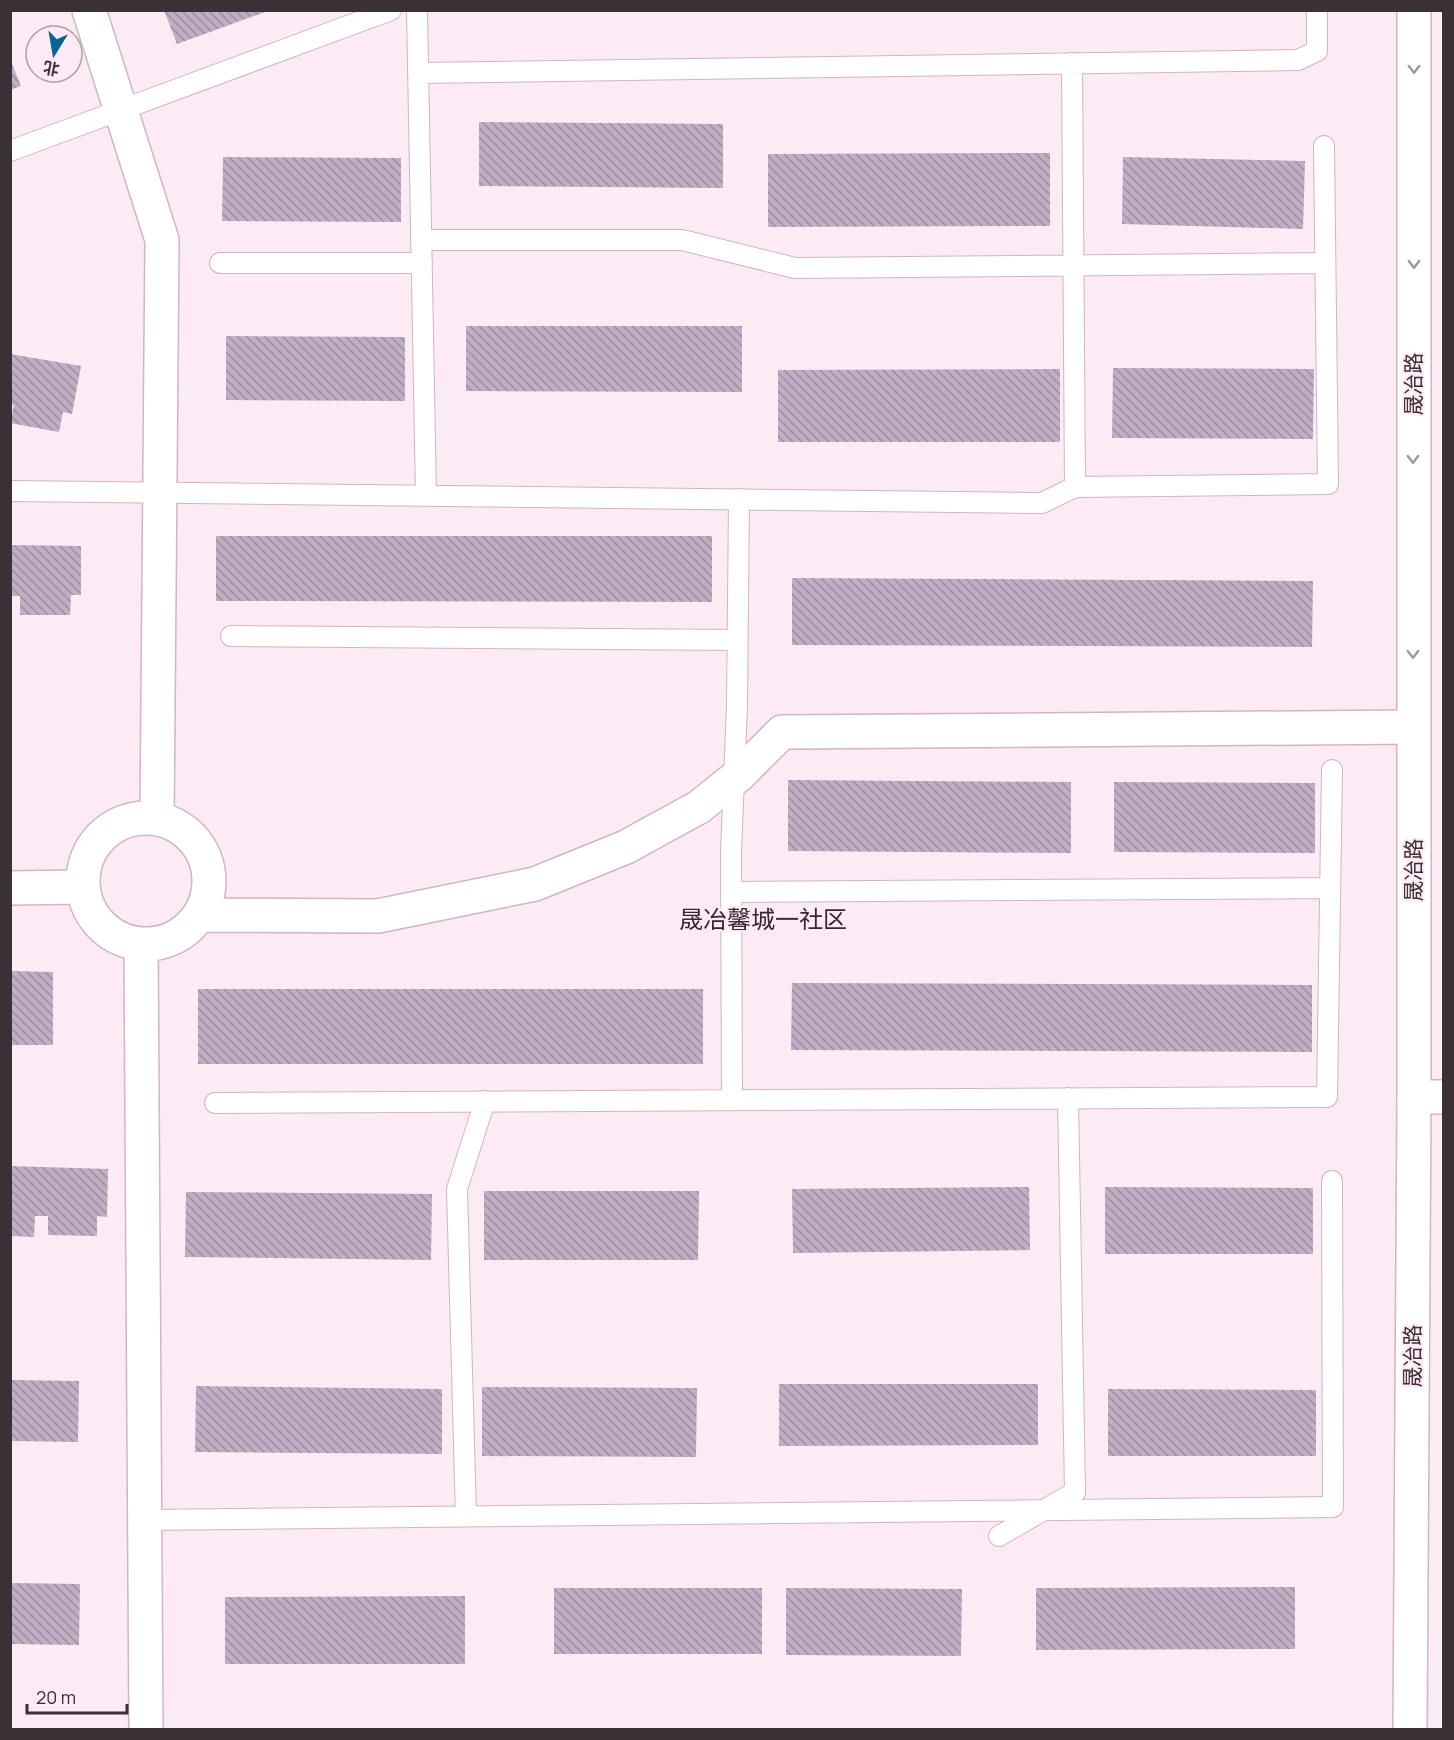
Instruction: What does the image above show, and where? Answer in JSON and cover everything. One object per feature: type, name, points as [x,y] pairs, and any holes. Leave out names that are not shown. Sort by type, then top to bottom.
[{"type":"street","points":[[89,10],[162,240],[157,819]]},
{"type":"street","name":"晟冶路","points":[[1410,1730],[1429,1097],[1413,727],[1414,10]]},
{"type":"street","points":[[200,915],[378,916],[535,884],[626,847],[699,807],[739,776],[782,732],[1413,727]]},
{"type":"street","points":[[138,819],[157,819],[176,826],[193,839],[204,856],[209,876],[208,896],[200,915],[189,928],[174,938],[141,945],[124,941],[108,932],[95,920],[86,904],[82,887],[84,868],[90,850],[103,835],[119,824],[138,819]]},
{"type":"street","points":[[10,888],[82,887]]},
{"type":"street","points":[[141,945],[146,1730]]},
{"type":"lane","points":[[10,151],[391,10]]},
{"type":"lane","points":[[417,10],[426,496]]},
{"type":"lane","points":[[418,73],[1298,60],[1317,51],[1317,10]]},
{"type":"lane","points":[[1072,63],[1075,487]]},
{"type":"lane","points":[[10,491],[1042,503],[1075,487],[1328,484],[1324,146]]},
{"type":"lane","points":[[421,240],[682,240],[795,268],[1325,263]]},
{"type":"lane","points":[[220,264],[422,263]]},
{"type":"lane","points":[[732,1100],[732,892],[739,499]]},
{"type":"lane","points":[[231,636],[737,640]]},
{"type":"lane","points":[[215,1102],[1327,1097],[1332,770]]},
{"type":"lane","points":[[732,892],[1330,888]]},
{"type":"lane","points":[[999,1536],[1075,1492],[1068,1098]]},
{"type":"lane","points":[[465,1516],[457,1189],[485,1101]]},
{"type":"lane","points":[[144,1520],[1333,1507],[1332,1181]]},
{"type":"building","points":[[164,10],[268,10],[268,11],[177,44]]},
{"type":"building","points":[[10,59],[21,86],[10,90]]},
{"type":"building","points":[[479,122],[723,124],[723,188],[479,186]]},
{"type":"building","points":[[1050,153],[1050,226],[768,227],[768,154]]},
{"type":"building","points":[[223,157],[401,158],[401,222],[222,221]]},
{"type":"building","points":[[1123,157],[1305,161],[1303,229],[1122,224]]},
{"type":"building","points":[[466,326],[742,326],[742,392],[466,391]]},
{"type":"building","points":[[226,336],[405,337],[405,401],[226,400]]},
{"type":"building","points":[[10,354],[81,366],[72,414],[63,412],[59,432],[10,423],[14,405],[10,404]]},
{"type":"building","points":[[1113,368],[1314,369],[1313,439],[1112,438]]},
{"type":"building","points":[[1060,369],[1060,442],[778,442],[778,370]]},
{"type":"building","points":[[216,536],[712,536],[712,602],[216,601]]},
{"type":"building","points":[[10,545],[81,546],[81,595],[71,595],[70,615],[20,615],[20,596],[10,596]]},
{"type":"building","points":[[792,578],[1313,581],[1312,647],[792,645]]},
{"type":"building","points":[[788,780],[1071,782],[1071,853],[788,851]]},
{"type":"building","points":[[1114,782],[1315,783],[1315,853],[1114,852]]},
{"type":"building","points":[[10,971],[53,972],[53,1045],[10,1045]]},
{"type":"building","points":[[792,983],[1312,985],[1312,1052],[791,1050]]},
{"type":"building","points":[[198,989],[703,989],[703,1064],[198,1064]]},
{"type":"building","points":[[10,1166],[108,1169],[107,1217],[97,1216],[97,1236],[48,1235],[48,1216],[35,1216],[34,1237],[10,1236]]},
{"type":"building","points":[[1029,1187],[1030,1250],[793,1253],[792,1189]]},
{"type":"building","points":[[1105,1187],[1313,1188],[1313,1254],[1105,1254]]},
{"type":"building","points":[[484,1191],[699,1191],[698,1260],[484,1260]]},
{"type":"building","points":[[186,1192],[432,1194],[431,1260],[185,1257]]},
{"type":"building","points":[[10,1380],[79,1381],[78,1442],[10,1441]]},
{"type":"building","points":[[779,1384],[1038,1384],[1038,1445],[779,1446]]},
{"type":"building","points":[[196,1386],[442,1389],[442,1454],[195,1452]]},
{"type":"building","points":[[482,1387],[697,1388],[696,1457],[482,1456]]},
{"type":"building","points":[[1108,1389],[1316,1390],[1316,1456],[1108,1456]]},
{"type":"building","points":[[10,1583],[80,1584],[79,1645],[10,1644]]},
{"type":"building","points":[[1295,1587],[1295,1649],[1036,1650],[1036,1588]]},
{"type":"building","points":[[554,1588],[762,1588],[762,1654],[554,1654]]},
{"type":"building","points":[[786,1588],[962,1589],[961,1656],[786,1655]]},
{"type":"building","points":[[465,1596],[465,1664],[225,1664],[225,1597]]},
{"type":"district","name":"晟冶馨城一社区","points":[[763,918]]}]
